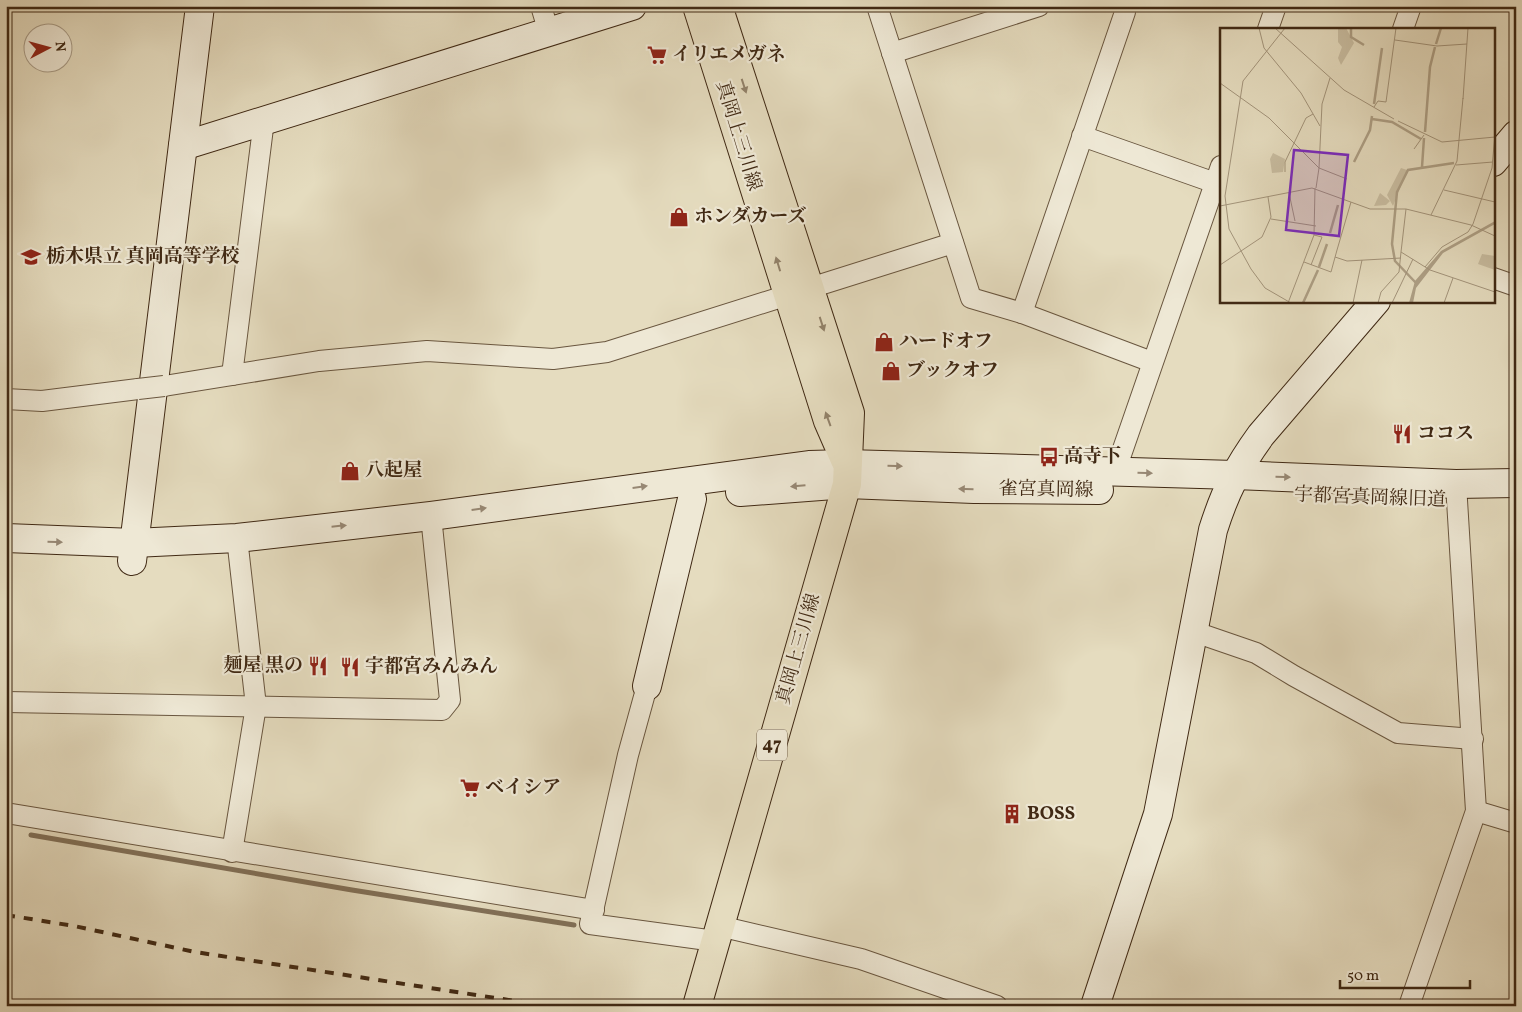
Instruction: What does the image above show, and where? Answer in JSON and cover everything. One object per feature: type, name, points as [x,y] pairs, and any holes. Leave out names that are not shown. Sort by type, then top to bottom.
[{"type":"main road","name":"真岡上三川線","points":[[697,6],[799,292]]},
{"type":"main road","name":"真岡上三川線","points":[[698,1006],[846,474],[828,421],[799,292],[718,6]]},
{"type":"street","points":[[133,552],[200,6]]},
{"type":"street","points":[[541,6],[549,32]]},
{"type":"street","points":[[183,146],[632,6]]},
{"type":"street","points":[[877,6],[972,298],[1022,313],[1152,362]]},
{"type":"street","points":[[892,53],[1039,6]]},
{"type":"street","points":[[1022,313],[1126,12],[1124,6]]},
{"type":"street","points":[[1268,28],[1276,6]]},
{"type":"street","points":[[1403,28],[1411,6]]},
{"type":"street","points":[[232,375],[264,120]]},
{"type":"street","points":[[1494,161],[1516,135]]},
{"type":"street","points":[[1082,136],[1219,178],[1152,362],[1115,472]]},
{"type":"street","points":[[6,399],[42,401],[164,386],[319,362],[427,351],[553,360],[607,352],[953,243]]},
{"type":"street","points":[[1494,278],[1516,286]]},
{"type":"street","points":[[1096,1006],[1158,814],[1213,530],[1230,484],[1261,435],[1375,302]]},
{"type":"street","points":[[432,525],[760,471],[846,474]]},
{"type":"street","name":"雀宮真岡線","points":[[846,474],[1115,472],[1230,484]]},
{"type":"street","points":[[6,557],[62,561],[133,552],[238,546],[692,498],[758,490],[846,474]]},
{"type":"street","name":"雀宮真岡線","points":[[846,474],[974,489],[1230,484]]},
{"type":"street","name":"宇都宮真岡線旧道","points":[[1457,492],[1516,483]]},
{"type":"street","name":"宇都宮真岡線旧道","points":[[1230,484],[1457,492],[1516,499]]},
{"type":"street","points":[[1410,1006],[1476,811],[1457,492]]},
{"type":"street","points":[[692,498],[647,686],[628,755],[590,924],[717,934],[861,959],[997,1006]]},
{"type":"street","points":[[6,702],[442,710],[450,700],[432,525]]},
{"type":"street","points":[[6,538],[133,552]]},
{"type":"street","points":[[232,852],[256,706],[238,546]]},
{"type":"street","points":[[1192,631],[1256,653],[1398,734],[1473,739]]},
{"type":"street","points":[[1476,811],[1516,823]]},
{"type":"street","points":[[6,813],[232,852],[594,910]]},
{"type":"waterway","points":[[31,835],[352,890],[574,925]]},
{"type":"railway","points":[[6,915],[74,926],[195,952],[548,1006]]},
{"type":"place","name":"イリエメガネ","points":[[657,55]]},
{"type":"place","name":"ホンダカーズ","points":[[679,217]]},
{"type":"place","name":"栃木県立 真岡高等学校","points":[[31,257]]},
{"type":"place","name":"ハードオフ","points":[[884,342]]},
{"type":"place","name":"ブックオフ","points":[[891,371]]},
{"type":"place","name":"ココス","points":[[1402,434]]},
{"type":"place","name":"高寺下","points":[[1049,457]]},
{"type":"place","name":"八起屋","points":[[350,471]]},
{"type":"place","name":"麺屋 黒の","points":[[318,666]]},
{"type":"place","name":"宇都宮みんみん","points":[[350,667]]},
{"type":"place","name":"ベイシア","points":[[470,788]]},
{"type":"place","name":"BOSS","points":[[1012,814]]}]
